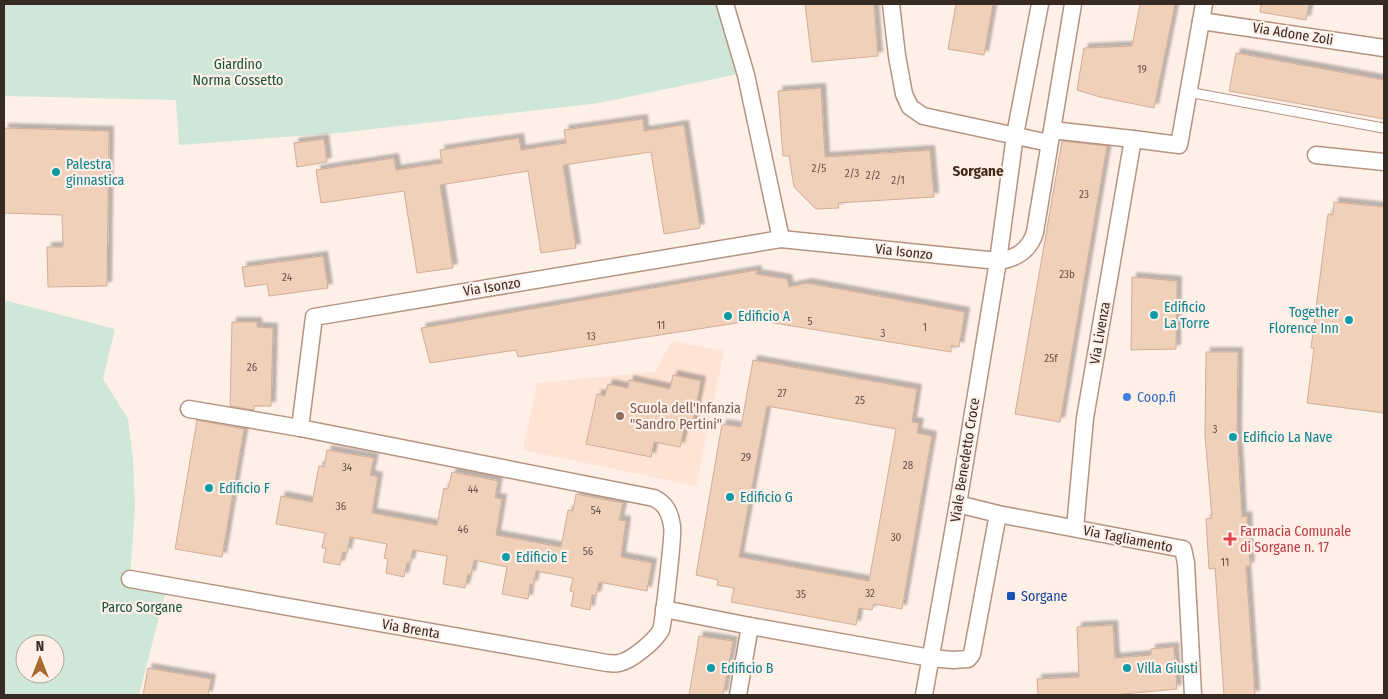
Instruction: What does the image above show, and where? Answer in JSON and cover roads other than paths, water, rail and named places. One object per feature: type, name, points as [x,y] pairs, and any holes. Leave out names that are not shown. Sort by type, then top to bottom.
[{"type":"street","points":[[725,4],[746,75],[781,239]]},
{"type":"street","points":[[892,4],[904,94],[910,107],[923,116],[1015,135],[1133,140],[1179,145],[1204,4]]},
{"type":"street","name":"Viale Benedetto Croce","points":[[924,695],[998,261],[1015,135],[1040,4]]},
{"type":"street","points":[[998,261],[1016,257],[1032,243],[1074,4]]},
{"type":"street","name":"Via Adone Zoli","points":[[1201,21],[1384,48]]},
{"type":"street","name":"Via Livenza","points":[[1075,528],[1085,418],[1133,140]]},
{"type":"street","points":[[1316,155],[1384,162]]},
{"type":"street","name":"Via Isonzo","points":[[300,428],[314,317],[781,239],[998,261]]},
{"type":"street","points":[[189,409],[300,428],[642,495],[662,502],[667,508],[673,529],[664,609],[931,658],[961,660],[968,659],[972,654],[998,514]]},
{"type":"street","name":"Via Tagliamento","points":[[958,504],[998,514],[1183,549],[1186,562],[1193,695]]},
{"type":"street","name":"Via Brenta","points":[[130,579],[607,663],[620,663],[650,644],[661,629],[664,609]]},
{"type":"street","points":[[738,695],[750,626]]},
{"type":"lane","points":[[1188,92],[1383,128]]},
{"type":"place","name":"Palestra ginnastica","points":[[56,172]]},
{"type":"place","name":"Edificio La Torre","points":[[1154,315]]},
{"type":"place","name":"Edificio A","points":[[728,316]]},
{"type":"place","name":"Together Florence Inn","points":[[1349,320]]},
{"type":"place","name":"Coop.fi","points":[[1127,397]]},
{"type":"place","name":"Scuola dell'Infanzia \"Sandro Pertini\"","points":[[620,416]]},
{"type":"place","name":"Edificio La Nave","points":[[1233,437]]},
{"type":"place","name":"Edificio F","points":[[209,488]]},
{"type":"place","name":"Edificio G","points":[[730,497]]},
{"type":"place","name":"Farmacia Comunale di Sorgane n. 17","points":[[1230,539]]},
{"type":"place","name":"Edificio E","points":[[506,557]]},
{"type":"place","name":"Sorgane","points":[[1011,596]]},
{"type":"place","name":"Edificio B","points":[[711,668]]},
{"type":"place","name":"Villa Giusti","points":[[1127,668]]},
{"type":"district","name":"Sorgane","points":[[978,171]]},
{"type":"park label","name":"Giardino Norma Cossetto","points":[[238,72]]},
{"type":"park label","name":"Parco Sorgane","points":[[142,607]]}]
